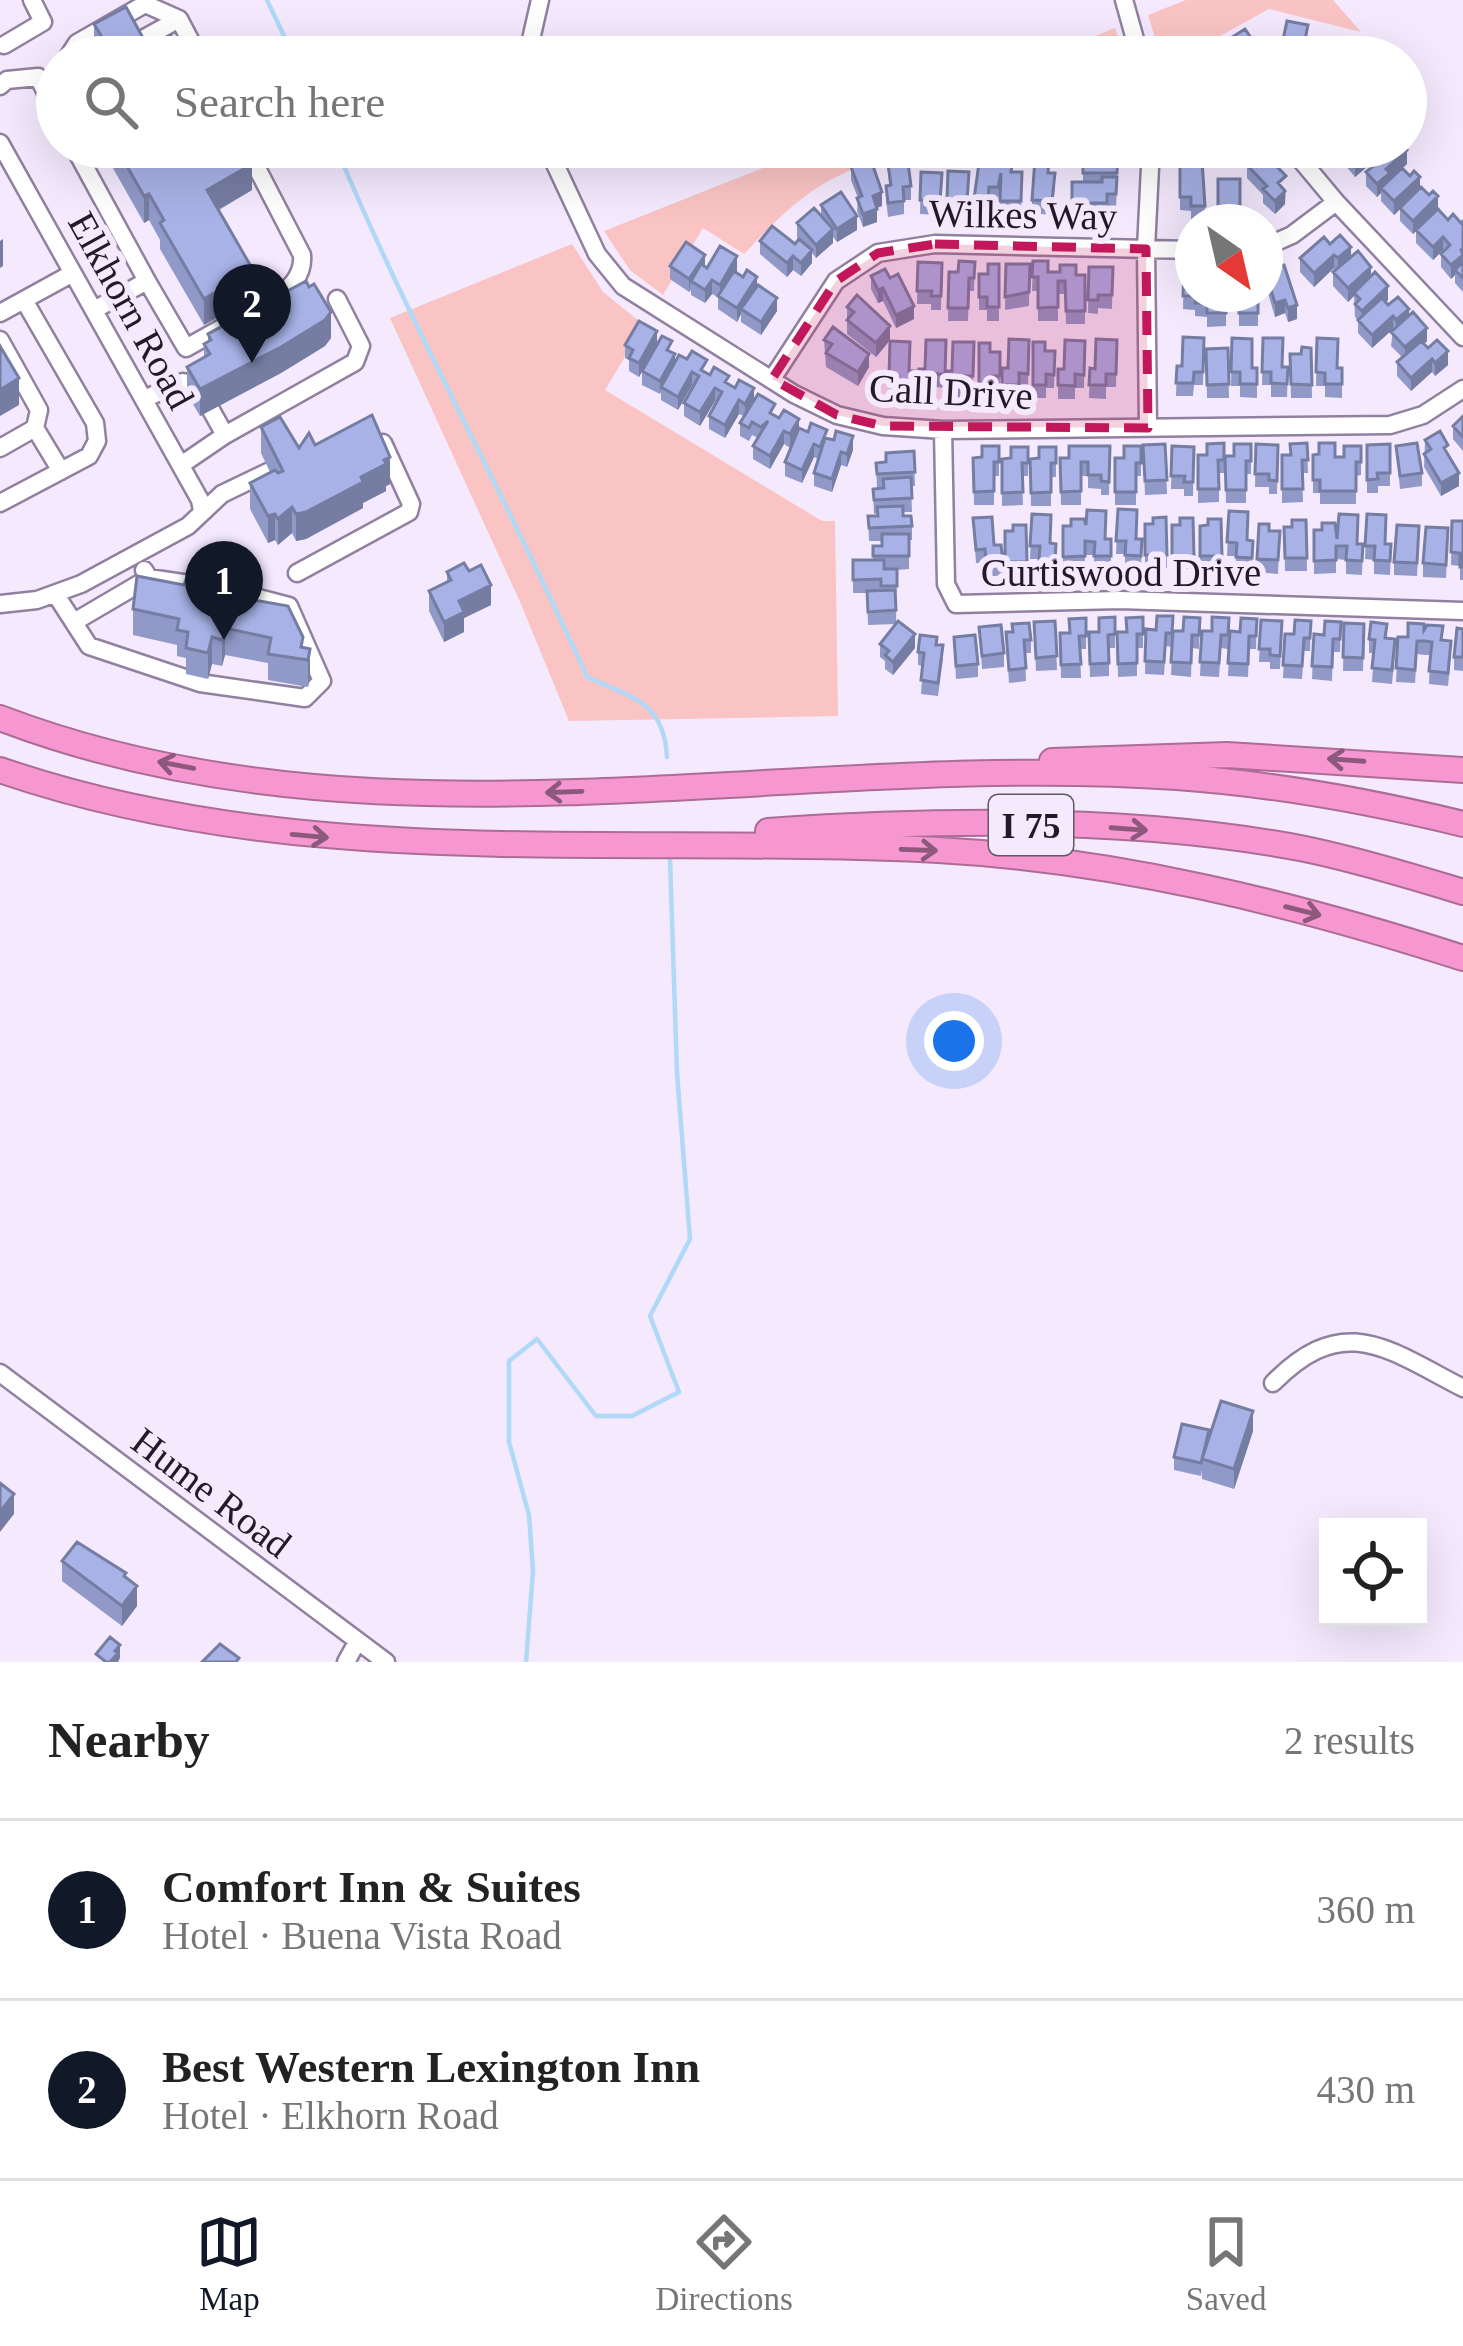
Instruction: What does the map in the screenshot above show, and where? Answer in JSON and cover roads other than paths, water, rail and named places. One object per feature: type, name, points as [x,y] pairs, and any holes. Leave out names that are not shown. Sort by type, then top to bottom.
[{"type":"highway","name":"I 75","points":[[0,718],[166,763],[392,793],[488,794],[941,777],[1175,777],[1329,795],[1463,824]]},
{"type":"highway","points":[[681,788],[1123,755],[1327,758],[1463,770]]},
{"type":"highway","name":"I 75","points":[[0,770],[133,810],[366,841],[592,842],[802,829],[1072,825],[1303,849],[1463,892]]},
{"type":"highway","points":[[592,842],[944,850],[1093,867],[1193,883],[1368,927],[1463,958]]},
{"type":"street","points":[[1,43],[44,22],[32,0]]},
{"type":"street","points":[[532,36],[541,0]]},
{"type":"street","points":[[1124,0],[1135,36]]},
{"type":"street","points":[[89,36],[145,4],[178,19],[187,36]]},
{"type":"street","points":[[148,36],[178,19]]},
{"type":"street","points":[[0,86],[8,80],[36,77]]},
{"type":"street","name":"Elkhorn Road","points":[[0,143],[8,175],[73,273],[200,500],[202,512]]},
{"type":"street","points":[[85,168],[185,348],[286,292],[304,267],[257,168]]},
{"type":"street","name":"Call Drive","points":[[557,168],[597,254],[623,286],[814,405],[860,422],[944,430],[1390,425],[1424,415],[1463,389]]},
{"type":"street","points":[[1148,428],[1150,168]]},
{"type":"street","points":[[1308,168],[1463,337]]},
{"type":"street","points":[[1283,240],[1336,202]]},
{"type":"street","name":"Wilkes Way","points":[[772,379],[836,281],[878,253],[935,244],[1175,250]]},
{"type":"street","points":[[0,314],[73,273]]},
{"type":"street","points":[[94,310],[147,281]]},
{"type":"street","points":[[181,465],[355,362],[361,346],[337,298]]},
{"type":"street","points":[[0,503],[89,456],[97,441],[95,423],[23,300]]},
{"type":"street","points":[[0,340],[39,410],[35,428],[61,471]]},
{"type":"street","points":[[144,399],[183,382],[197,388]]},
{"type":"street","points":[[211,410],[225,435]]},
{"type":"street","points":[[0,448],[35,428]]},
{"type":"street","points":[[297,573],[409,512],[411,504],[376,429]]},
{"type":"street","name":"Curtiswood Drive","points":[[944,430],[946,584],[956,604],[1144,600],[1463,611]]},
{"type":"street","points":[[0,604],[56,595],[188,526],[222,494],[270,471]]},
{"type":"street","points":[[134,555],[149,578]]},
{"type":"street","points":[[74,622],[149,578],[204,586]]},
{"type":"street","points":[[56,595],[88,646],[200,683],[305,698],[322,682],[289,606],[232,591]]},
{"type":"street","points":[[1273,1383],[1309,1352],[1350,1341],[1370,1343],[1463,1388]]},
{"type":"street","name":"Hume Road","points":[[0,1373],[386,1662]]},
{"type":"street","points":[[346,1662],[357,1642]]},
{"type":"waterway","points":[[267,0],[284,36]]},
{"type":"waterway","points":[[345,168],[587,677],[643,704],[660,724],[667,757]]},
{"type":"waterway","points":[[526,1662],[533,1571],[529,1515],[509,1442],[509,1361],[537,1339],[596,1416],[632,1416],[679,1392],[650,1316],[690,1239],[677,1073],[670,859]]},
{"type":"place","name":"Best Western Lexington Inn","points":[[252,363]]},
{"type":"place","name":"Comfort Inn & Suites","points":[[224,640]]}]
